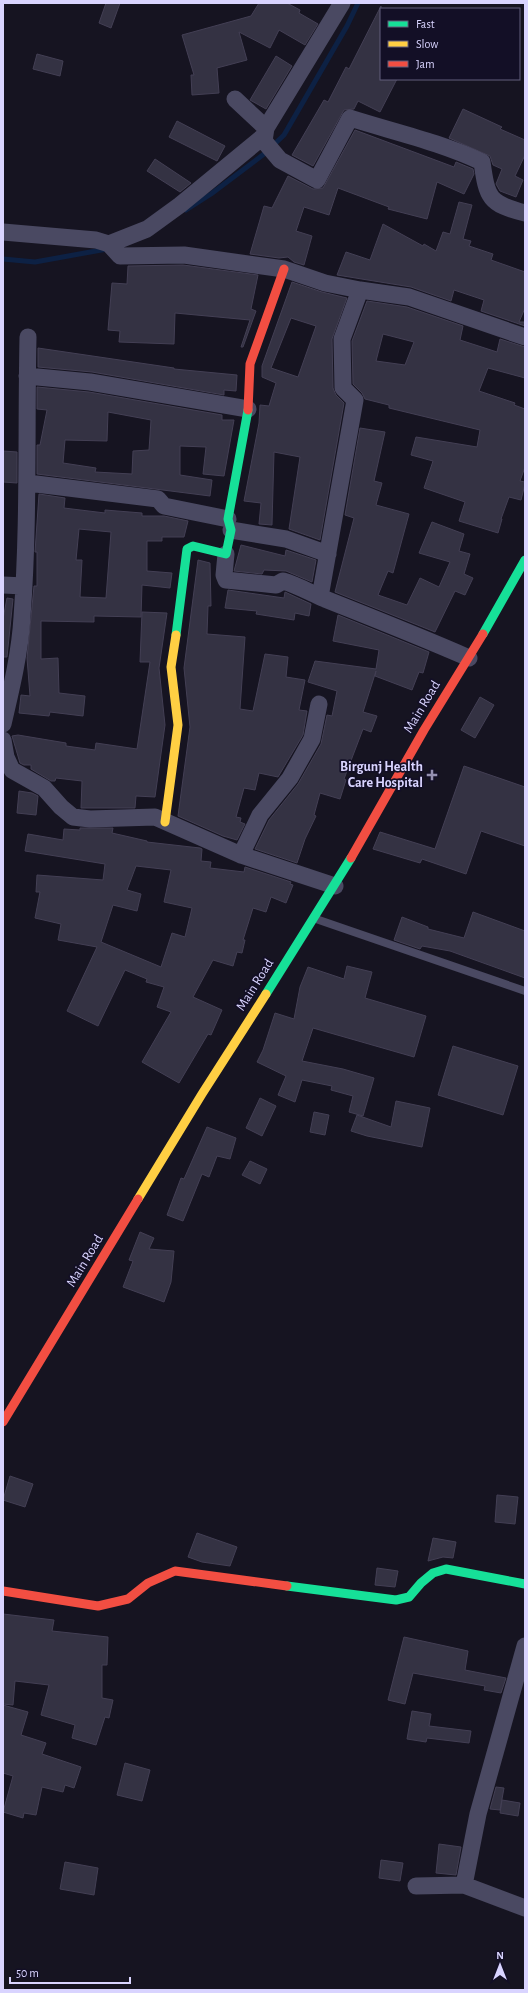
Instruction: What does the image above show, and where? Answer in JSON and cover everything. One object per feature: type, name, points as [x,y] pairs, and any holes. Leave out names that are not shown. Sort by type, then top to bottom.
[{"type":"street","points":[[114,250],[147,229],[180,205],[265,134],[342,3]]},
{"type":"street","points":[[235,99],[265,134],[280,160],[317,180],[350,118],[401,132],[467,154],[482,162],[485,186],[496,203],[525,213]]},
{"type":"street","points":[[3,232],[96,240],[114,250],[184,255],[284,269],[325,282],[360,290],[409,297],[525,337]]},
{"type":"street","points":[[284,269],[250,364],[247,421],[229,524],[224,575],[226,580],[276,585],[283,581],[410,632],[469,658]]},
{"type":"street","points":[[320,597],[355,400],[343,388],[342,339],[360,290]]},
{"type":"street","points":[[3,724],[7,690],[22,618],[28,483],[28,338]]},
{"type":"street","points":[[27,376],[90,382],[248,409]]},
{"type":"street","points":[[28,483],[158,499],[164,506],[286,539],[328,554]]},
{"type":"street","points":[[165,822],[178,725],[171,667],[179,617],[187,549],[193,546],[226,554]]},
{"type":"street","name":"Main Road","points":[[3,1422],[202,1094],[313,918],[335,886],[424,730],[469,658],[525,560]]},
{"type":"street","points":[[3,585],[24,586]]},
{"type":"street","points":[[241,855],[260,815],[290,778],[312,739],[320,704]]},
{"type":"street","points":[[3,740],[6,757],[12,770],[29,778],[44,788],[61,807],[73,817],[90,819],[155,817],[241,855],[335,886]]},
{"type":"street","points":[[3,1591],[98,1606],[128,1599],[148,1583],[175,1571],[396,1600],[409,1597],[421,1583],[433,1573],[446,1569],[525,1584]]},
{"type":"street","points":[[464,1884],[478,1814],[525,1646]]},
{"type":"street","points":[[416,1886],[464,1884],[525,1908]]},
{"type":"lane","points":[[313,918],[525,991]]},
{"type":"building","points":[[106,3],[120,3],[111,28],[99,23]]},
{"type":"building","points":[[259,3],[287,3],[300,10],[299,13],[318,24],[305,45],[279,30],[270,48],[239,32],[247,60],[217,68],[219,93],[192,95],[191,75],[194,75],[182,35],[251,16]]},
{"type":"building","points":[[381,6],[380,80],[396,80],[380,112],[358,101],[354,109],[344,110],[313,166],[292,155],[324,100],[328,102],[346,67],[349,69]]},
{"type":"building","points":[[37,54],[63,61],[60,76],[33,69]]},
{"type":"building","points":[[276,56],[292,66],[266,109],[250,100]]},
{"type":"building","points":[[463,109],[502,127],[500,129],[525,140],[525,155],[515,176],[523,180],[516,197],[500,191],[496,184],[502,169],[493,165],[490,156],[449,138]]},
{"type":"building","points":[[177,121],[225,146],[217,161],[169,137]]},
{"type":"building","points":[[355,130],[454,167],[456,162],[473,169],[474,174],[464,194],[437,182],[427,219],[388,209],[389,207],[338,188],[329,215],[304,207],[296,231],[312,236],[304,265],[294,262],[288,257],[279,258],[250,254],[264,206],[272,208],[288,176],[313,189],[323,188]]},
{"type":"building","points":[[155,159],[191,183],[180,192],[147,171]]},
{"type":"building","points":[[459,202],[472,205],[463,239],[471,241],[469,246],[493,254],[491,260],[525,272],[525,308],[519,322],[525,322],[525,326],[481,311],[484,300],[454,290],[451,301],[411,287],[337,275],[346,252],[370,260],[383,224],[423,246],[424,244],[436,251],[443,232],[450,234]]},
{"type":"building","points":[[183,265],[258,275],[251,309],[256,311],[243,347],[241,347],[250,320],[175,313],[174,344],[119,342],[120,331],[108,330],[112,283],[127,284],[128,266]]},
{"type":"building","points":[[292,282],[322,292],[347,298],[332,339],[333,388],[336,395],[344,403],[320,540],[289,529],[300,457],[274,452],[272,525],[259,524],[261,503],[244,501],[259,423],[260,405],[269,406],[276,383],[262,377],[262,366]],"holes":[[[291,318],[316,326],[298,377],[271,368]]]},
{"type":"building","points":[[367,301],[407,307],[463,326],[460,340],[497,352],[500,339],[525,347],[525,378],[488,368],[479,391],[515,403],[514,405],[525,409],[525,467],[520,481],[525,482],[525,484],[521,500],[509,497],[501,519],[498,533],[459,521],[465,502],[424,488],[433,461],[411,455],[416,437],[477,447],[480,430],[389,408],[389,405],[365,399],[362,393],[353,384],[352,341]],"holes":[[[383,334],[414,342],[405,365],[376,361]]]},
{"type":"building","points":[[38,348],[174,369],[237,375],[236,391],[224,390],[224,395],[92,372],[38,367]]},
{"type":"building","points":[[37,387],[89,392],[222,415],[222,420],[234,420],[224,476],[203,474],[206,447],[180,446],[180,475],[212,480],[210,496],[37,474],[37,445],[40,445],[47,410],[37,409]],"holes":[[[108,412],[151,420],[149,450],[133,451],[132,474],[95,472],[96,468],[63,463],[65,440],[107,441]]]},
{"type":"building","points":[[360,428],[385,432],[374,481],[382,483],[376,505],[409,514],[393,573],[388,571],[378,595],[407,605],[420,578],[439,587],[450,562],[419,553],[432,522],[464,534],[459,551],[470,554],[464,574],[473,578],[465,595],[455,591],[435,632],[335,592],[354,518],[345,515]]},
{"type":"building","points":[[3,451],[17,452],[17,483],[3,482]]},
{"type":"building","points":[[39,494],[65,498],[64,508],[105,513],[105,510],[142,513],[142,516],[164,516],[188,521],[184,537],[162,537],[162,541],[147,541],[147,571],[172,573],[170,588],[142,585],[141,617],[94,616],[94,622],[41,621],[41,659],[58,658],[59,693],[85,696],[83,716],[50,712],[49,716],[19,713],[21,695],[30,696],[27,658],[34,586],[37,586],[37,552],[35,552]],"holes":[[[79,529],[111,532],[106,598],[80,597],[82,560],[76,560]]]},
{"type":"building","points":[[241,545],[285,556],[286,550],[316,560],[312,582],[286,571],[264,570],[262,574],[234,571]]},
{"type":"building","points":[[198,560],[210,563],[211,606],[208,606],[207,634],[245,637],[240,709],[253,711],[265,654],[288,657],[286,677],[305,680],[299,710],[307,711],[303,735],[278,777],[259,773],[255,790],[244,788],[236,817],[241,818],[240,822],[245,824],[237,840],[223,836],[178,816],[190,727],[184,668]]},
{"type":"building","points":[[228,590],[284,598],[285,592],[311,604],[309,616],[295,613],[294,620],[256,614],[257,611],[225,608]]},
{"type":"building","points":[[7,598],[13,599],[7,657],[3,657],[3,619]]},
{"type":"building","points":[[142,612],[167,613],[159,668],[165,725],[155,797],[136,796],[135,808],[81,808],[82,781],[56,778],[55,781],[51,781],[31,769],[31,765],[24,765],[20,763],[12,736],[18,735],[66,743],[66,746],[95,750],[96,743],[137,749],[150,662],[140,662]]},
{"type":"building","points":[[338,615],[429,652],[423,673],[419,672],[412,690],[375,676],[376,671],[363,712],[377,716],[371,732],[363,729],[344,779],[346,780],[340,799],[320,793],[314,815],[316,816],[305,839],[297,863],[255,849],[269,820],[298,784],[321,744],[327,715],[332,716],[337,691],[308,682],[315,661],[376,669],[379,650],[333,641]]},
{"type":"building","points":[[480,697],[494,705],[475,738],[461,730]]},
{"type":"building","points":[[464,766],[525,787],[525,846],[481,831],[466,874],[422,859],[420,863],[373,849],[380,832],[435,849]]},
{"type":"building","points":[[19,791],[32,793],[38,796],[36,815],[17,813]]},
{"type":"building","points":[[80,828],[113,828],[112,833],[147,842],[200,848],[202,849],[201,861],[211,862],[210,868],[244,872],[245,867],[291,882],[290,884],[293,885],[286,903],[271,897],[266,912],[253,908],[243,940],[245,940],[242,953],[237,952],[233,966],[213,960],[193,997],[222,1010],[211,1035],[208,1034],[179,1083],[142,1062],[171,1012],[157,1007],[164,987],[146,982],[147,979],[125,970],[98,1026],[67,1011],[97,947],[58,940],[61,924],[35,918],[40,892],[36,892],[37,875],[103,880],[105,864],[25,851],[28,834],[63,840],[64,829],[80,830]],"holes":[[[136,866],[171,870],[164,902],[192,908],[185,937],[172,933],[161,967],[101,942],[113,905],[137,911],[141,894],[127,890]]]},
{"type":"building","points":[[473,912],[525,931],[525,978],[450,951],[422,946],[420,949],[394,940],[402,917],[428,927],[428,929],[464,938]]},
{"type":"building","points":[[347,966],[372,972],[365,998],[426,1016],[414,1057],[313,1028],[302,1061],[343,1069],[374,1078],[363,1116],[349,1112],[353,1096],[331,1090],[332,1086],[302,1080],[295,1102],[278,1095],[286,1076],[257,1062],[263,1050],[275,1013],[294,1019],[300,987],[308,967],[344,979]]},
{"type":"building","points":[[453,1046],[518,1066],[503,1115],[438,1095]]},
{"type":"building","points":[[260,1098],[276,1106],[262,1136],[246,1128]]},
{"type":"building","points":[[396,1101],[430,1108],[422,1147],[367,1136],[351,1131],[357,1115],[391,1127]]},
{"type":"building","points":[[314,1112],[329,1115],[325,1135],[310,1132]]},
{"type":"building","points":[[207,1127],[236,1138],[230,1159],[217,1156],[209,1177],[202,1174],[183,1221],[167,1215],[181,1178],[184,1179]]},
{"type":"building","points":[[250,1161],[267,1169],[260,1184],[242,1175]]},
{"type":"building","points":[[140,1232],[154,1238],[149,1249],[174,1251],[171,1282],[164,1302],[123,1287],[133,1261],[129,1260]]},
{"type":"building","points":[[10,1476],[33,1484],[25,1507],[3,1500]]},
{"type":"building","points":[[497,1495],[518,1497],[515,1524],[495,1522]]},
{"type":"building","points":[[197,1533],[237,1547],[230,1566],[202,1562],[188,1557]]},
{"type":"building","points":[[433,1538],[456,1542],[453,1558],[443,1557],[428,1561]]},
{"type":"building","points":[[377,1568],[398,1571],[395,1587],[375,1585]]},
{"type":"building","points":[[3,1614],[54,1620],[52,1631],[108,1637],[107,1665],[102,1665],[102,1698],[113,1700],[109,1718],[105,1717],[96,1745],[72,1738],[75,1725],[41,1715],[49,1685],[15,1681],[13,1705],[3,1704]]},
{"type":"building","points":[[404,1637],[468,1651],[465,1670],[506,1678],[501,1693],[484,1690],[485,1686],[413,1673],[405,1704],[388,1700]]},
{"type":"building","points":[[3,1705],[28,1712],[21,1735],[46,1743],[42,1754],[81,1767],[74,1788],[65,1785],[63,1792],[42,1787],[36,1815],[24,1813],[23,1818],[3,1812],[13,1776],[3,1773]]},
{"type":"building","points":[[412,1711],[431,1714],[429,1726],[471,1731],[469,1743],[427,1738],[426,1742],[407,1739]]},
{"type":"building","points":[[125,1763],[150,1770],[142,1801],[117,1795]]},
{"type":"building","points":[[496,1787],[504,1788],[500,1810],[490,1809]]},
{"type":"building","points":[[502,1800],[520,1803],[518,1816],[500,1813]]},
{"type":"building","points":[[439,1844],[461,1847],[456,1875],[436,1873]]},
{"type":"building","points":[[381,1860],[403,1863],[400,1881],[379,1878]]},
{"type":"building","points":[[65,1862],[98,1868],[94,1895],[60,1889]]},
{"type":"waterway","points":[[186,210],[211,194],[264,154],[284,135],[347,26],[358,3]]},
{"type":"waterway","points":[[3,259],[35,262],[107,249]]},
{"type":"traffic: fast","points":[[176,635],[187,549],[193,546],[226,554],[231,530],[228,519],[248,410]]},
{"type":"traffic: fast","points":[[483,634],[525,560]]},
{"type":"traffic: fast","points":[[266,994],[351,858]]},
{"type":"traffic: fast","points":[[287,1586],[396,1600],[409,1597],[421,1583],[433,1573],[446,1569],[525,1584]]},
{"type":"traffic: slow","points":[[165,822],[178,725],[171,667],[176,635]]},
{"type":"traffic: slow","points":[[138,1199],[202,1094],[266,994]]},
{"type":"traffic: jam","points":[[248,410],[250,364],[284,269]]},
{"type":"traffic: jam","points":[[351,858],[424,730],[483,634]]},
{"type":"traffic: jam","points":[[3,1422],[138,1199]]},
{"type":"traffic: jam","points":[[3,1591],[98,1606],[128,1599],[148,1583],[175,1571],[287,1586]]},
{"type":"place","name":"Birgunj Health Care Hospital","points":[[432,775]]}]
